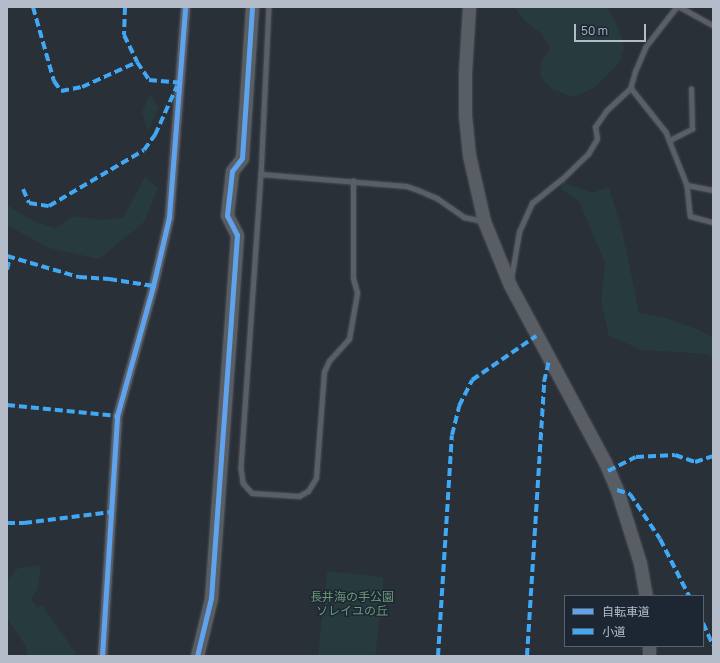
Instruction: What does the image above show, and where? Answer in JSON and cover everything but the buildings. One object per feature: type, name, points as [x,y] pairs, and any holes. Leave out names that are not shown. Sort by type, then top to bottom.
[{"type":"street","points":[[102,656],[117,416],[153,286],[170,217],[181,83],[185,7]]},
{"type":"street","points":[[197,656],[211,598],[237,235],[227,215],[232,171],[242,158],[252,7]]},
{"type":"street","points":[[469,7],[465,73],[465,115],[469,155],[484,221],[510,285],[605,462],[617,490],[640,562],[646,595]]},
{"type":"lane","points":[[269,7],[241,468],[243,483],[252,493],[299,496],[308,491],[316,478],[324,372],[329,361],[349,339],[352,329],[357,293],[353,278],[353,181]]},
{"type":"lane","points":[[510,285],[519,232],[532,203],[562,179],[588,154],[597,139],[595,127],[606,111],[631,88],[636,70],[646,47],[676,7]]},
{"type":"lane","points":[[680,7],[713,25]]},
{"type":"lane","points":[[631,88],[666,132],[670,140],[687,185],[690,216],[713,222]]},
{"type":"lane","points":[[670,140],[692,130],[690,89]]},
{"type":"lane","points":[[260,174],[392,184],[418,190],[437,198],[464,217],[484,221]]},
{"type":"lane","points":[[687,185],[713,190]]},
{"type":"green space","points":[[514,7],[608,8],[619,30],[624,48],[619,63],[594,88],[574,97],[551,89],[541,77],[541,62],[550,48],[542,34],[527,23]]},
{"type":"green space","points":[[150,94],[159,108],[148,131],[142,112]]},
{"type":"green space","points":[[145,177],[158,188],[144,222],[99,259],[49,248],[7,225],[7,205],[31,220],[55,228],[74,216],[100,220],[123,218]]},
{"type":"green space","points":[[563,182],[592,193],[609,187],[623,235],[639,313],[662,317],[697,329],[713,338],[713,359],[708,354],[642,350],[609,336],[601,301],[605,263],[579,201],[561,189]]},
{"type":"green space","points":[[41,565],[38,588],[31,599],[37,608],[43,605],[78,656],[25,656],[27,655],[26,646],[7,619],[7,582],[18,568]]},
{"type":"green space","name":"長井海の手公園 ソレイユの丘","points":[[327,571],[384,577],[375,656],[318,656]]},
{"type":"marked path","points":[[33,7],[54,81],[61,91],[82,87],[137,62]]},
{"type":"marked path","points":[[125,7],[124,35],[137,62],[149,80],[181,83]]},
{"type":"marked path","points":[[23,189],[29,203],[49,206],[144,150],[155,135],[177,86]]},
{"type":"marked path","points":[[7,256],[79,277],[109,279],[153,286]]},
{"type":"marked path","points":[[7,270],[10,257]]},
{"type":"marked path","points":[[438,656],[452,435],[459,406],[472,380],[536,336]]},
{"type":"marked path","points":[[527,656],[544,382],[549,360]]},
{"type":"marked path","points":[[7,405],[117,416]]},
{"type":"marked path","points":[[608,471],[636,457],[675,455],[695,462],[713,456]]},
{"type":"marked path","points":[[617,490],[630,494],[660,539],[688,595]]},
{"type":"marked path","points":[[7,523],[24,523],[111,512]]},
{"type":"marked path","points":[[704,625],[713,645]]},
{"type":"cycle path","points":[[102,656],[117,416],[153,286],[169,217],[185,7]]},
{"type":"cycle path","points":[[197,656],[211,598],[237,235],[227,215],[232,171],[242,158],[252,7]]}]
